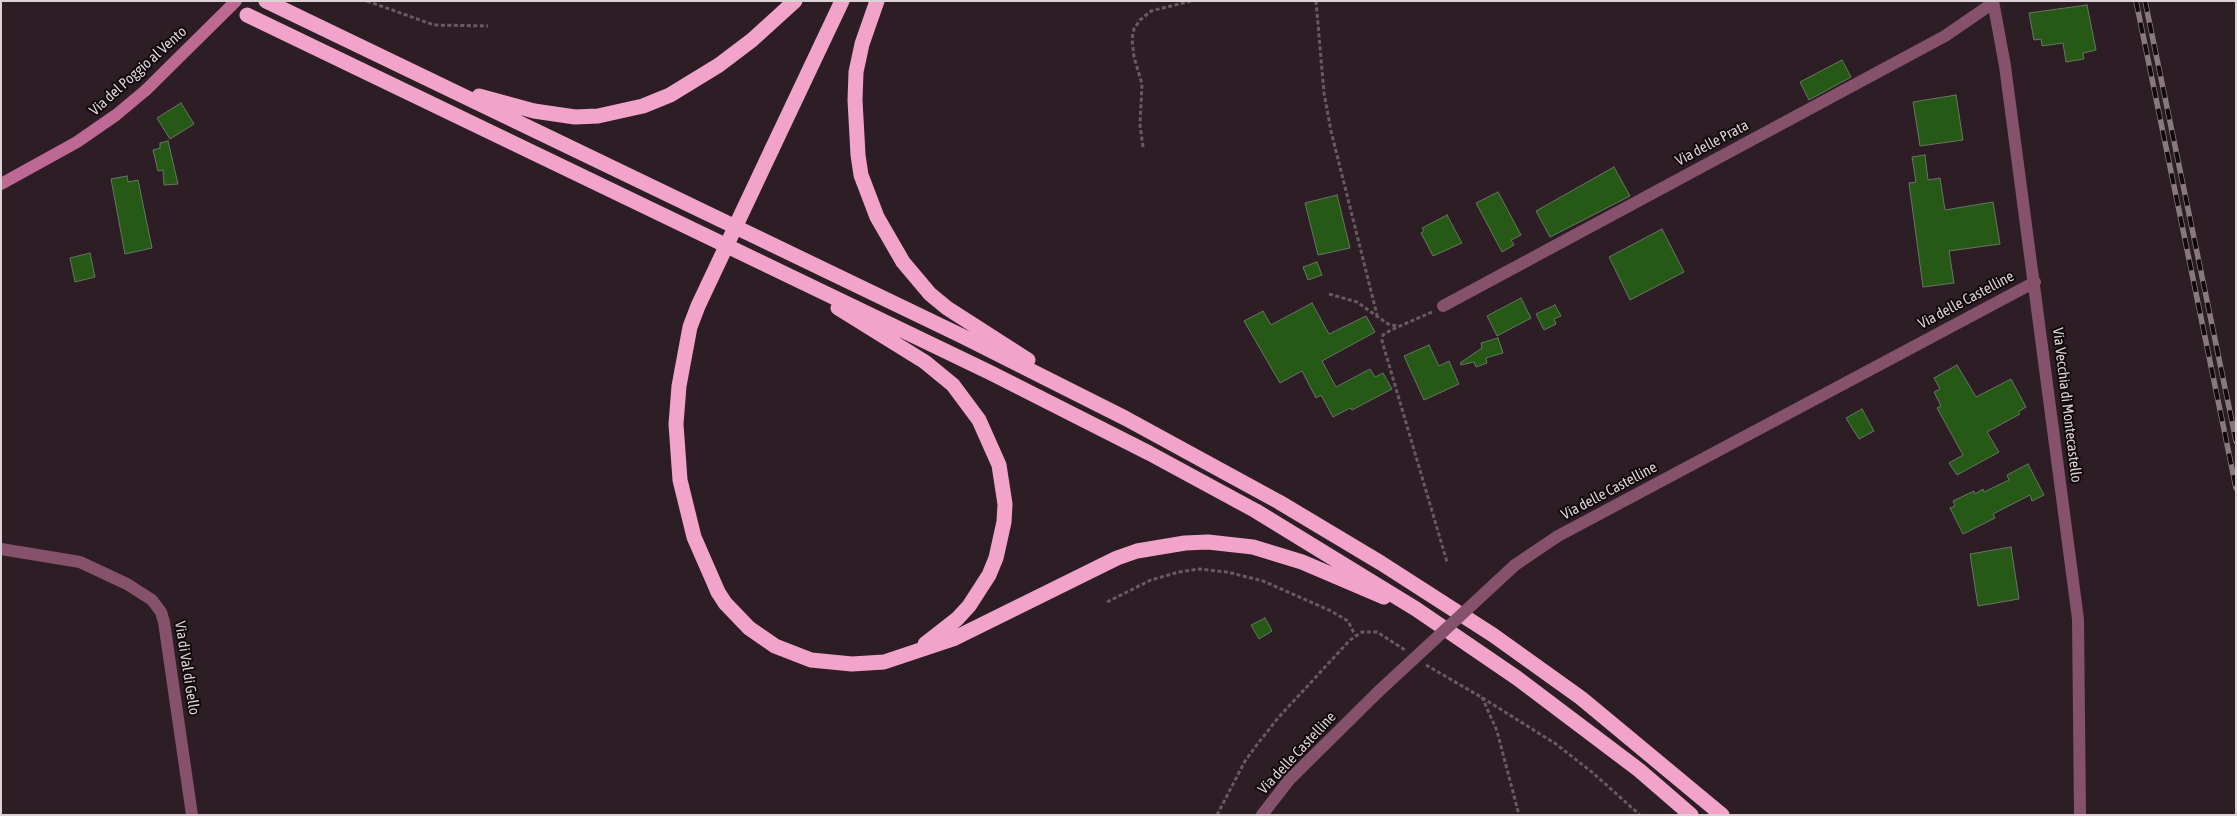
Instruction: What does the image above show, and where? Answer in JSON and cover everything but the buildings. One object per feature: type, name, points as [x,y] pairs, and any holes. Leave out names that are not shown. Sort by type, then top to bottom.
[{"type":"highway","points":[[266,1],[851,282],[1101,406],[1279,502],[1435,597],[1581,698],[1722,815]]},
{"type":"highway","points":[[422,76],[488,99],[534,111],[575,117],[598,116],[628,110],[670,95],[696,81],[752,40],[795,1]]},
{"type":"highway","points":[[843,1],[698,306],[690,327],[679,386],[676,443],[684,499],[694,537],[718,592],[735,615],[761,638],[792,654],[811,660],[845,664],[873,663],[953,639],[1117,558],[1137,551],[1185,543],[1231,544],[1276,553],[1416,609]]},
{"type":"highway","points":[[877,1],[856,72],[856,134],[862,174],[877,216],[888,238],[912,274],[947,308],[1101,406]]},
{"type":"highway","points":[[247,15],[764,263],[1149,453],[1280,525],[1416,609],[1578,722],[1639,770],[1691,815]]},
{"type":"highway","points":[[764,263],[940,373],[953,386],[979,420],[998,465],[1005,504],[1004,522],[996,558],[989,575],[974,600],[957,619],[912,652]]},
{"type":"main road","name":"Via del Poggio al Vento","points":[[1,184],[77,142],[116,115],[146,90],[228,2]]},
{"type":"street","name":"Via Vecchia di Montecastello","points":[[1993,2],[2005,66],[2035,282],[2078,618],[2080,815]]},
{"type":"street","name":"Via delle Prata","points":[[1443,306],[1945,36],[1993,2]]},
{"type":"street","name":"Via delle Castelline","points":[[1262,815],[1289,780],[1378,692],[1516,565],[1558,536],[2035,282]]},
{"type":"street","name":"Via di Val di Gello","points":[[1,549],[80,562],[127,584],[152,600],[161,612],[192,815]]},
{"type":"path","points":[[367,1],[434,25],[488,26]]},
{"type":"path","points":[[1143,147],[1140,125],[1142,84],[1134,57],[1132,39],[1134,29],[1140,20],[1151,12],[1190,1]]},
{"type":"path","points":[[1316,1],[1324,93],[1331,131],[1377,315]]},
{"type":"path","points":[[1329,294],[1346,297],[1377,315],[1388,324],[1398,326]]},
{"type":"path","points":[[1443,306],[1398,326],[1384,335],[1382,341],[1447,562]]},
{"type":"path","points":[[1108,602],[1152,580],[1179,572],[1199,569],[1227,572],[1263,581],[1331,611],[1348,621],[1355,635]]},
{"type":"path","points":[[1217,815],[1245,761],[1259,742],[1278,718],[1355,635],[1369,631],[1377,632],[1404,650]]},
{"type":"path","points":[[1426,665],[1556,744],[1593,773],[1640,815]]},
{"type":"path","points":[[1481,697],[1497,730],[1519,815]]},
{"type":"railway","points":[[2136,1],[2236,488]]},
{"type":"railway","points":[[2145,1],[2236,441]]}]
